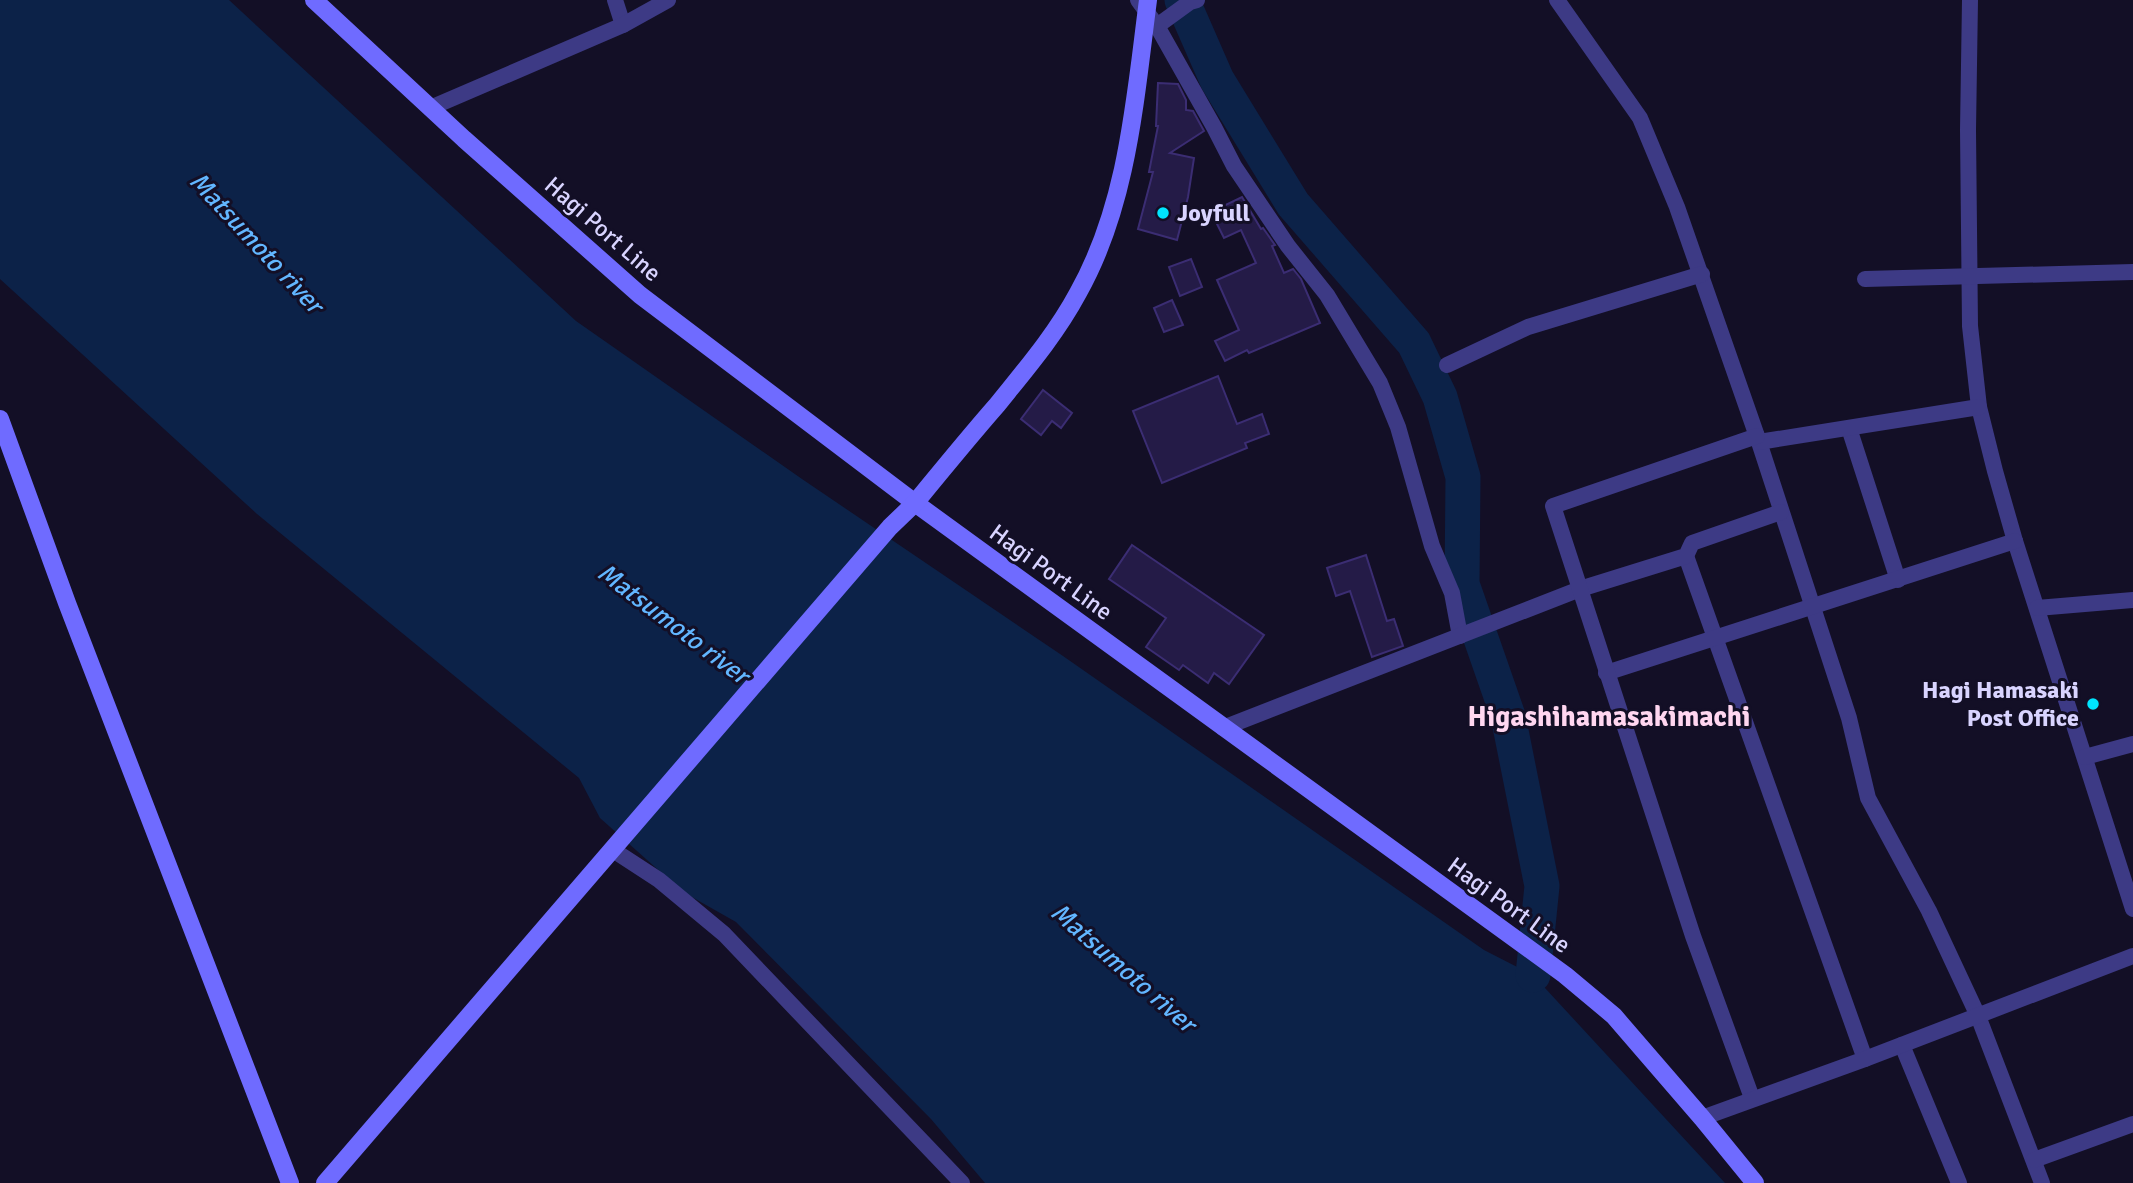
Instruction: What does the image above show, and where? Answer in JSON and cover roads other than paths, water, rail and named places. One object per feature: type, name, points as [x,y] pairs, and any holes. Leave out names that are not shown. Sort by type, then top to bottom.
[{"type":"street","name":"Hagi Port Line","points":[[314,0],[639,296],[915,503],[1565,975],[1614,1016],[1755,1183]]},
{"type":"street","points":[[615,0],[623,24]]},
{"type":"street","points":[[430,108],[623,24],[668,0]]},
{"type":"street","points":[[1147,9],[1197,0]]},
{"type":"street","points":[[1557,0],[1640,118],[1677,207],[1758,439],[1849,718],[1868,798],[1929,911],[1978,1016],[2042,1183]]},
{"type":"street","points":[[1970,0],[1970,326],[1979,407],[2015,541],[2133,909]]},
{"type":"street","points":[[325,1183],[890,527],[915,503],[1049,340],[1079,292],[1101,244],[1116,198],[1130,142],[1147,9]]},
{"type":"street","points":[[1147,9],[1234,166],[1288,246],[1326,295],[1380,383],[1398,427],[1432,545],[1452,593],[1464,634]]},
{"type":"street","points":[[1865,279],[2133,272]]},
{"type":"street","points":[[1447,365],[1528,327],[1702,274]]},
{"type":"street","points":[[1752,1098],[1693,936],[1553,506],[1758,439],[1849,428],[1979,407]]},
{"type":"street","points":[[0,419],[77,628],[290,1183]]},
{"type":"street","points":[[1849,428],[1898,580]]},
{"type":"street","points":[[1781,512],[1692,542],[1686,556],[1866,1059]]},
{"type":"street","points":[[1606,673],[2015,541]]},
{"type":"street","points":[[1223,728],[1580,589],[1686,556]]},
{"type":"street","points":[[2037,608],[2133,600]]},
{"type":"street","points":[[2085,757],[2133,744]]},
{"type":"street","points":[[617,846],[724,934],[962,1183]]},
{"type":"street","points":[[1702,1118],[1866,1059],[2133,956]]},
{"type":"street","points":[[1902,1045],[1959,1183]]},
{"type":"street","points":[[2034,1160],[2133,1124]]},
{"type":"water","name":"Matsumoto river","points":[[0,0],[229,0],[576,321],[1484,950],[1533,975],[1725,1183],[985,1183],[931,1119],[736,922],[683,892],[600,818],[579,778],[257,514],[0,279]]},
{"type":"waterway","points":[[1182,0],[1217,80],[1293,204],[1414,343],[1440,397],[1463,477],[1462,584],[1508,716],[1542,886],[1533,975]]},
{"type":"place","name":"Joyfull","points":[[1163,213]]},
{"type":"place","name":"Hagi Hamasaki Post Office","points":[[2093,704]]},
{"type":"district","name":"Higashihamasakimachi","points":[[1609,717]]}]
